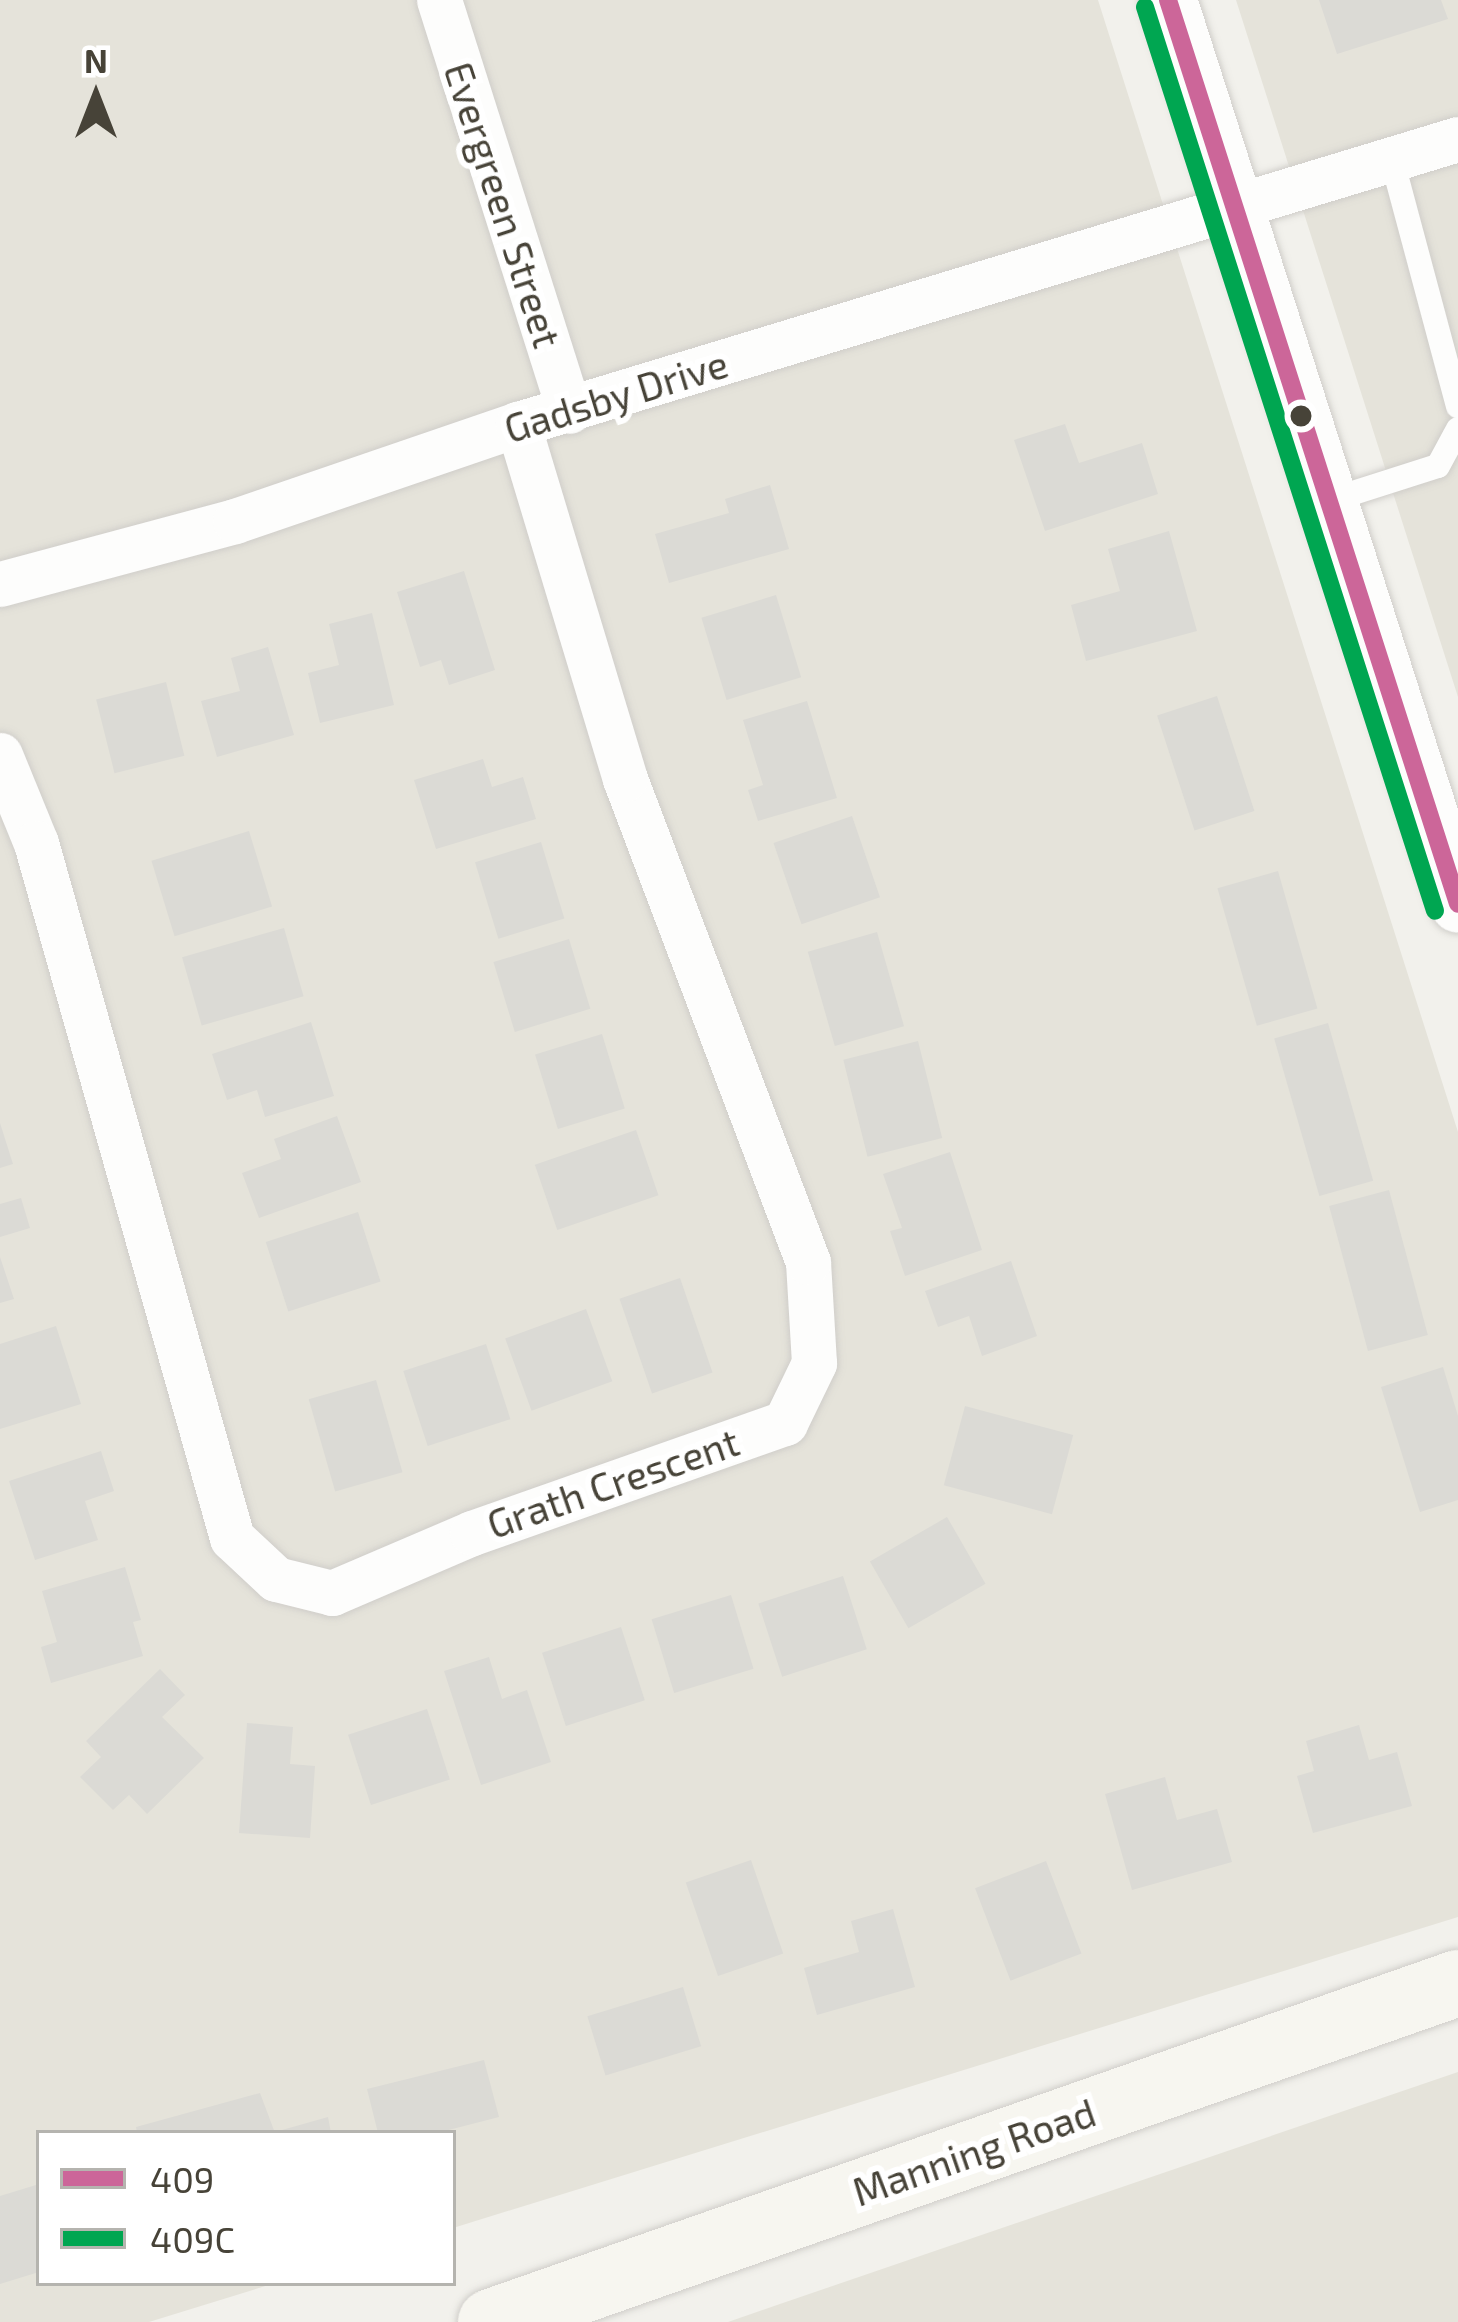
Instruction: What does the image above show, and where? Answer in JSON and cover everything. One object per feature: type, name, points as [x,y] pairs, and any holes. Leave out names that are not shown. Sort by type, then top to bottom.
[{"type":"main road","name":"Manning Road","points":[[491,2322],[1458,1983]]},
{"type":"street","name":"Evergreen Street","points":[[439,0],[568,411]]},
{"type":"street","points":[[1168,0],[1458,904]]},
{"type":"street","name":"Gadsby Drive","points":[[0,584],[236,521],[518,424],[1458,139]]},
{"type":"street","name":"Grath Crescent","points":[[0,755],[36,843],[232,1538],[276,1579],[332,1593],[472,1533],[784,1423],[814,1363],[808,1262],[625,779],[518,424]]},
{"type":"lane","points":[[1392,160],[1458,406]]},
{"type":"lane","points":[[1328,501],[1438,466],[1458,429]]},
{"type":"shaded area","points":[[0,0],[1098,0],[1458,1132],[1458,1917],[456,2227],[456,2130],[36,2130],[36,2286],[265,2286],[149,2322],[0,2322]]},
{"type":"shaded area","points":[[1236,0],[1458,0],[1458,697]]},
{"type":"shaded area","points":[[1458,2072],[1458,2322],[728,2322],[777,2305]]},
{"type":"building","points":[[1319,0],[1441,0],[1448,19],[1337,54]]},
{"type":"building","points":[[1065,424],[1079,463],[1142,443],[1158,494],[1045,531],[1014,440]]},
{"type":"building","points":[[770,485],[789,549],[669,583],[655,534],[729,513],[725,499]]},
{"type":"building","points":[[1169,531],[1197,631],[1086,661],[1071,605],[1120,591],[1108,549]]},
{"type":"building","points":[[464,571],[495,670],[449,685],[441,660],[420,667],[397,592]]},
{"type":"building","points":[[776,595],[801,677],[727,700],[701,618]]},
{"type":"building","points":[[372,613],[394,705],[320,723],[308,673],[339,665],[329,624]]},
{"type":"building","points":[[268,647],[294,735],[217,757],[201,701],[240,691],[231,658]]},
{"type":"building","points":[[166,682],[184,756],[115,773],[96,699]]},
{"type":"building","points":[[1217,696],[1254,811],[1194,831],[1157,715]]},
{"type":"building","points":[[807,701],[837,798],[758,821],[748,790],[763,785],[743,720]]},
{"type":"building","points":[[483,759],[492,787],[523,777],[536,819],[436,849],[414,780]]},
{"type":"building","points":[[852,816],[880,897],[802,924],[774,843]]},
{"type":"building","points":[[249,831],[272,907],[175,936],[151,861]]},
{"type":"building","points":[[541,842],[564,919],[498,939],[475,862]]},
{"type":"building","points":[[1278,871],[1317,1008],[1257,1026],[1217,888]]},
{"type":"building","points":[[284,928],[304,996],[202,1025],[182,957]]},
{"type":"building","points":[[877,932],[904,1026],[835,1046],[808,952]]},
{"type":"building","points":[[569,939],[590,1009],[515,1032],[493,962]]},
{"type":"building","points":[[311,1022],[334,1096],[265,1117],[257,1090],[227,1100],[212,1054]]},
{"type":"building","points":[[1328,1023],[1373,1181],[1319,1196],[1274,1038]]},
{"type":"building","points":[[602,1034],[625,1109],[558,1129],[535,1054]]},
{"type":"building","points":[[918,1041],[942,1138],[867,1157],[843,1060]]},
{"type":"building","points":[[337,1116],[361,1182],[259,1218],[242,1173],[281,1159],[274,1139]]},
{"type":"building","points":[[0,1123],[13,1164],[0,1168]]},
{"type":"building","points":[[636,1130],[658,1195],[557,1230],[535,1165]]},
{"type":"building","points":[[950,1152],[982,1250],[905,1276],[890,1231],[902,1228],[883,1174]]},
{"type":"building","points":[[1389,1190],[1428,1335],[1368,1351],[1329,1206]]},
{"type":"building","points":[[21,1198],[30,1228],[0,1237],[0,1204]]},
{"type":"building","points":[[358,1212],[381,1281],[288,1311],[266,1242]]},
{"type":"building","points":[[0,1257],[14,1299],[0,1303]]},
{"type":"building","points":[[1011,1261],[1037,1336],[982,1356],[969,1316],[938,1327],[925,1291]]},
{"type":"building","points":[[680,1278],[713,1373],[652,1393],[619,1299]]},
{"type":"building","points":[[586,1309],[612,1381],[532,1411],[505,1338]]},
{"type":"building","points":[[56,1326],[81,1404],[0,1429],[0,1344]]},
{"type":"building","points":[[486,1344],[510,1419],[428,1446],[403,1371]]},
{"type":"building","points":[[1443,1367],[1458,1416],[1458,1500],[1420,1512],[1381,1387]]},
{"type":"building","points":[[376,1380],[402,1472],[335,1492],[309,1399]]},
{"type":"building","points":[[965,1406],[1073,1435],[1052,1514],[944,1485]]},
{"type":"building","points":[[101,1451],[114,1491],[85,1501],[98,1540],[35,1560],[9,1481]]},
{"type":"building","points":[[947,1517],[985,1584],[908,1628],[870,1562]]},
{"type":"building","points":[[125,1567],[141,1620],[133,1622],[143,1656],[51,1683],[41,1647],[57,1642],[42,1591]]},
{"type":"building","points":[[843,1576],[867,1649],[782,1677],[758,1604]]},
{"type":"building","points":[[731,1595],[754,1669],[674,1693],[652,1619]]},
{"type":"building","points":[[621,1627],[645,1700],[566,1726],[542,1653]]},
{"type":"building","points":[[489,1657],[502,1699],[527,1690],[551,1762],[481,1785],[444,1671]]},
{"type":"building","points":[[160,1669],[185,1695],[162,1717],[204,1758],[147,1814],[129,1795],[113,1810],[80,1777],[101,1757],[86,1741]]},
{"type":"building","points":[[427,1709],[450,1779],[371,1805],[348,1735]]},
{"type":"building","points":[[247,1723],[293,1727],[290,1764],[315,1766],[310,1838],[239,1833]]},
{"type":"building","points":[[1359,1725],[1369,1760],[1397,1752],[1412,1806],[1313,1833],[1297,1776],[1314,1771],[1306,1741]]},
{"type":"building","points":[[1165,1777],[1177,1820],[1217,1809],[1232,1862],[1132,1890],[1105,1794]]},
{"type":"building","points":[[751,1860],[783,1954],[718,1976],[686,1882]]},
{"type":"building","points":[[1046,1861],[1081,1953],[1011,1981],[975,1888]]},
{"type":"building","points":[[893,1909],[915,1987],[817,2015],[804,1968],[859,1952],[851,1921]]},
{"type":"building","points":[[683,1987],[701,2046],[605,2076],[587,2016]]},
{"type":"building","points":[[484,2060],[499,2117],[449,2130],[377,2130],[367,2089]]},
{"type":"building","points":[[260,2093],[274,2130],[136,2130]]},
{"type":"building","points":[[328,2117],[330,2130],[282,2130]]},
{"type":"building","points":[[36,2185],[36,2273],[0,2284],[0,2196]]},
{"type":"transit line","name":"409","points":[[1168,0],[1458,904]]},
{"type":"transit line","name":"409C","points":[[1145,7],[1435,911]]}]
